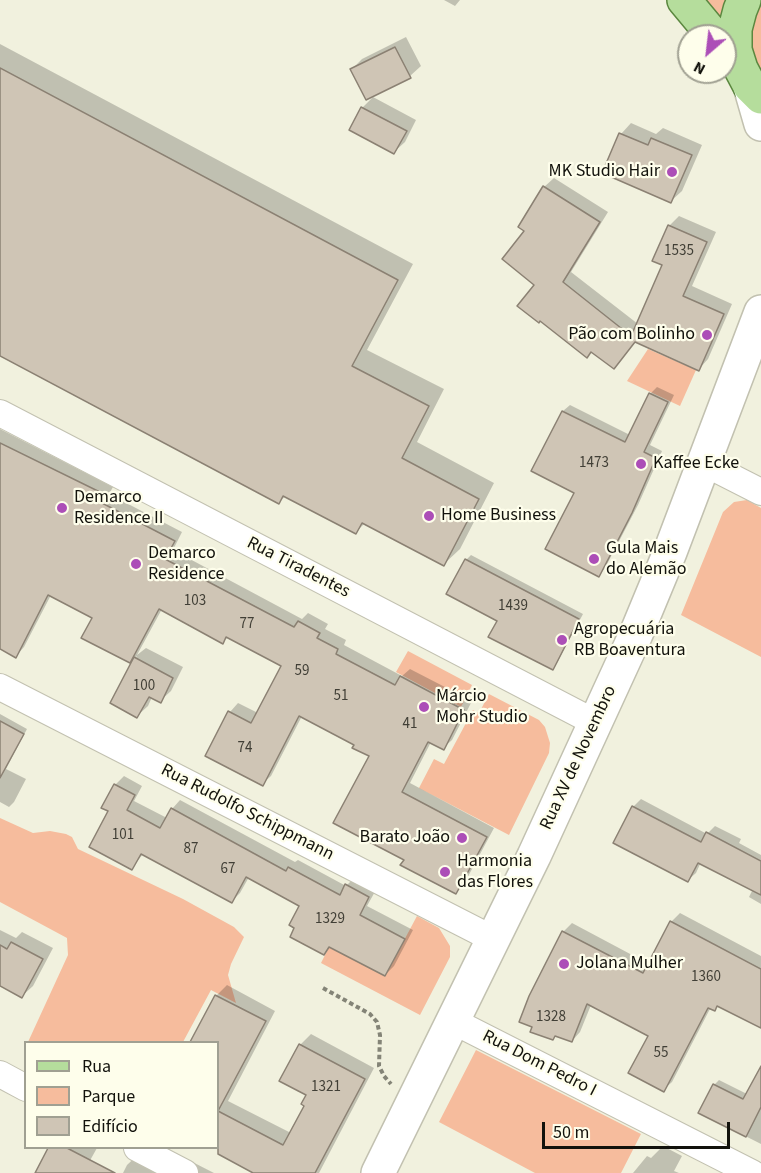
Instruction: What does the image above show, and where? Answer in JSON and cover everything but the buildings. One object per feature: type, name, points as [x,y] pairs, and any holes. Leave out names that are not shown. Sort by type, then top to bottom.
[{"type":"main road","points":[[684,0],[704,24]]},
{"type":"main road","points":[[744,0],[735,29],[735,50],[761,124]]},
{"type":"main road","name":"Rua XV de Novembro","points":[[378,1173],[596,723],[659,580],[757,322],[761,294]]},
{"type":"street","name":"Rua Tiradentes","points":[[0,413],[596,723]]},
{"type":"street","points":[[704,463],[761,492]]},
{"type":"street","name":"Rua Rudolfo Schippmann","points":[[0,687],[493,939]]},
{"type":"street","name":"Rua Dom Pedro I","points":[[453,1021],[752,1173]]},
{"type":"street","points":[[0,1074],[24,1087]]},
{"type":"street","points":[[139,1149],[185,1173]]},
{"type":"path","points":[[323,988],[370,1014],[377,1022],[380,1035],[380,1066],[384,1076],[392,1085],[416,1097]]},
{"type":"green space","points":[[700,0],[733,0],[728,24],[720,24]]},
{"type":"green space","points":[[758,0],[761,0],[761,79],[747,43]]},
{"type":"green space","points":[[648,349],[696,370],[680,406],[627,381]]},
{"type":"green space","points":[[747,500],[761,508],[761,657],[681,615],[723,512],[734,502]]},
{"type":"green space","points":[[408,651],[472,685],[461,707],[396,672]]},
{"type":"green space","points":[[489,694],[539,720],[545,727],[550,743],[549,753],[509,835],[419,788],[434,759],[444,764],[473,710],[479,713]]},
{"type":"green space","points":[[0,818],[33,833],[50,831],[66,834],[72,837],[78,849],[183,899],[234,927],[244,937],[228,975],[236,1003],[211,990],[184,1041],[28,1041],[68,955],[67,938],[0,902]]},
{"type":"green space","points":[[417,916],[439,928],[450,946],[450,957],[420,1015],[321,963],[329,947],[385,976]]},
{"type":"green space","points":[[476,1050],[641,1134],[621,1173],[535,1173],[439,1122]]},
{"type":"place","name":"MK Studio Hair","points":[[672,172]]},
{"type":"place","name":"Pão com Bolinho","points":[[707,335]]},
{"type":"place","name":"Kaffee Ecke","points":[[641,464]]},
{"type":"place","name":"Demarco Residence II","points":[[62,508]]},
{"type":"place","name":"Home Business","points":[[429,516]]},
{"type":"place","name":"Gula Mais do Alemão","points":[[594,559]]},
{"type":"place","name":"Demarco Residence","points":[[136,564]]},
{"type":"place","name":"Agropecuária RB Boaventura","points":[[562,640]]},
{"type":"place","name":"Márcio Mohr Studio","points":[[424,707]]},
{"type":"place","name":"Barato João","points":[[462,838]]},
{"type":"place","name":"Harmonia das Flores","points":[[445,872]]},
{"type":"place","name":"Jolana Mulher","points":[[564,964]]}]
